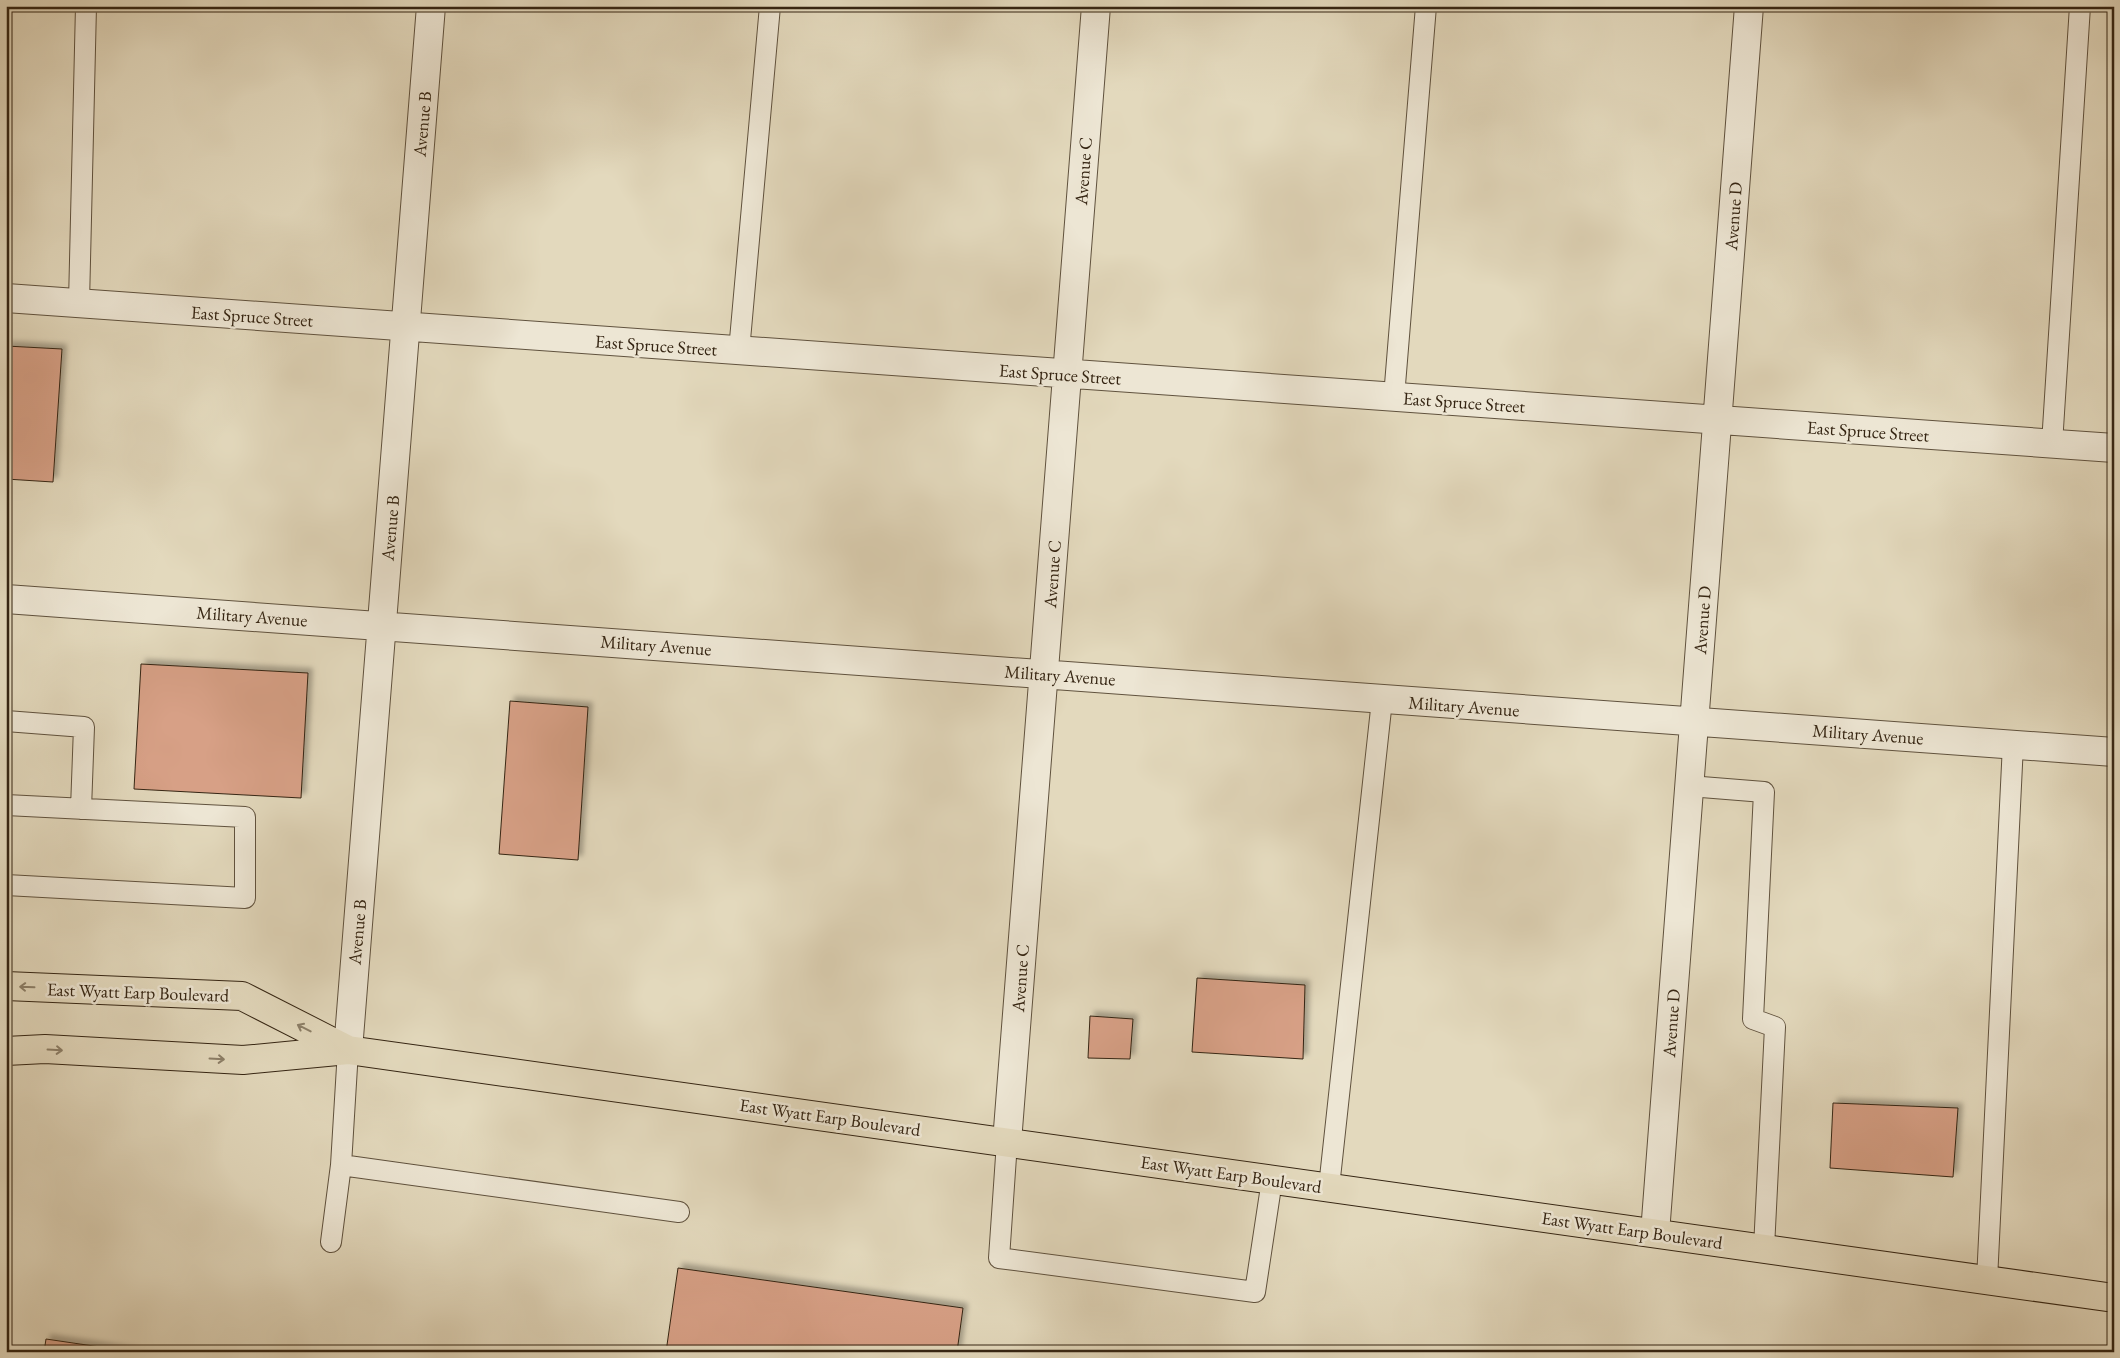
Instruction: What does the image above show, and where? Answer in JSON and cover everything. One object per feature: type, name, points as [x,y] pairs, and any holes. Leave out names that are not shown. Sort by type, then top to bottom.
[{"type":"main road","name":"East Wyatt Earp Boulevard","points":[[6,986],[242,996],[348,1050]]},
{"type":"main road","name":"East Wyatt Earp Boulevard","points":[[6,1051],[45,1049],[243,1060],[348,1050],[2114,1298]]},
{"type":"street","name":"Avenue B","points":[[348,1050],[431,6]]},
{"type":"street","name":"Avenue C","points":[[1007,1142],[1096,6]]},
{"type":"street","name":"Avenue D","points":[[1655,1233],[1749,6]]},
{"type":"street","name":"East Spruce Street","points":[[6,298],[2114,448]]},
{"type":"street","name":"Military Avenue","points":[[6,599],[2114,752]]},
{"type":"lane","points":[[79,303],[86,6]]},
{"type":"lane","points":[[739,351],[770,6]]},
{"type":"lane","points":[[1394,397],[1426,6]]},
{"type":"lane","points":[[2052,444],[2080,6]]},
{"type":"lane","points":[[1329,1187],[1382,700]]},
{"type":"lane","points":[[6,721],[84,727],[81,809]]},
{"type":"lane","points":[[1987,1280],[2013,744]]},
{"type":"lane","points":[[1689,786],[1764,792],[1753,1018],[1776,1027],[1764,1248]]},
{"type":"lane","points":[[6,805],[245,817],[245,898],[6,886]]},
{"type":"lane","points":[[331,1242],[341,1165],[348,1050]]},
{"type":"lane","points":[[1007,1142],[999,1258],[1255,1292],[1272,1180]]},
{"type":"lane","points":[[341,1165],[678,1212]]},
{"type":"building","points":[[6,346],[62,349],[53,482],[6,479]]},
{"type":"building","points":[[141,664],[308,673],[301,798],[134,789]]},
{"type":"building","points":[[510,701],[588,707],[578,860],[499,854]]},
{"type":"building","points":[[1197,978],[1305,985],[1303,1059],[1192,1052]]},
{"type":"building","points":[[1090,1016],[1133,1019],[1130,1059],[1088,1058]]},
{"type":"building","points":[[1833,1103],[1958,1108],[1953,1177],[1830,1168]]},
{"type":"building","points":[[678,1268],[963,1308],[957,1352],[666,1352]]},
{"type":"building","points":[[46,1339],[134,1352],[44,1352]]}]
